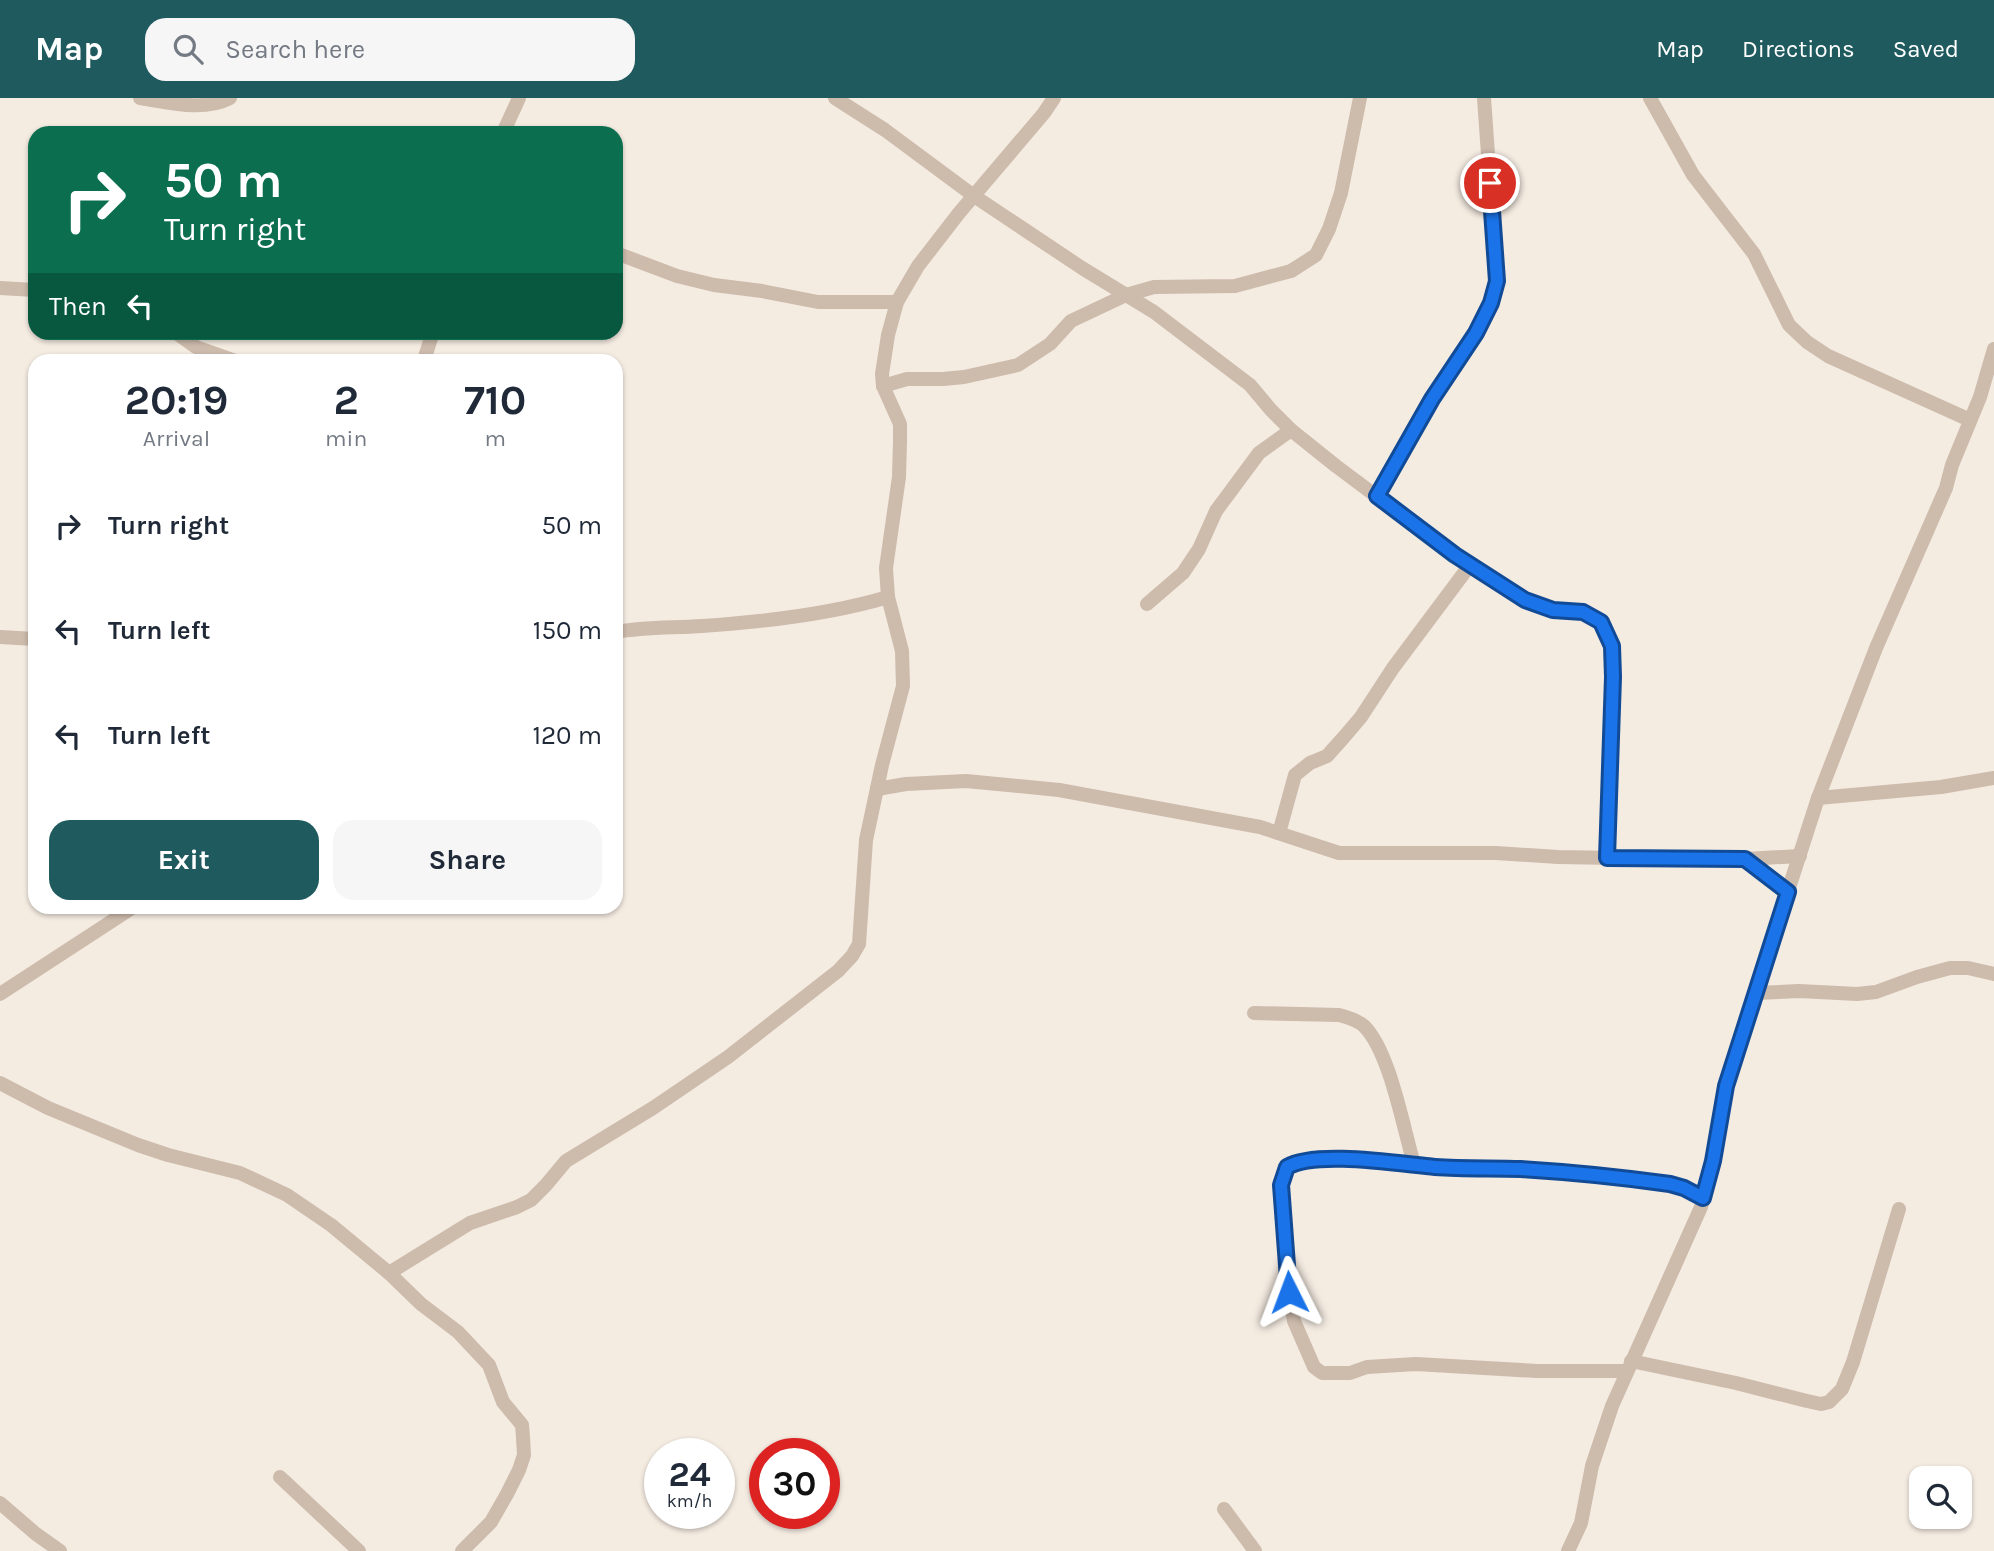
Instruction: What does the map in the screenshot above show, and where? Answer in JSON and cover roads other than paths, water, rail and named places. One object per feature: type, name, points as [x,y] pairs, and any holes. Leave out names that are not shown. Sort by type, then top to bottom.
[{"type":"street","points":[[140,98],[188,106],[221,103],[230,98]]},
{"type":"street","points":[[506,126],[519,98]]},
{"type":"street","points":[[835,98],[885,130],[974,196],[1154,312],[1250,384],[1270,410],[1291,430],[1471,565],[1525,600],[1553,610],[1583,612],[1601,622],[1612,646],[1613,677],[1607,858]]},
{"type":"street","points":[[390,1273],[470,1223],[531,1200],[566,1161],[717,1065],[838,971],[859,944],[866,840],[903,686],[902,651],[888,597],[886,568],[899,477],[900,432],[900,424],[883,386],[882,374],[888,335],[897,302],[918,266],[1054,98]]},
{"type":"street","points":[[883,386],[907,379],[964,377],[1018,365],[1050,344],[1071,321],[1126,295],[1154,287],[1235,286],[1291,271],[1316,255],[1329,229],[1341,193],[1360,98]]},
{"type":"street","points":[[1377,496],[1432,399],[1476,333],[1491,303],[1497,281],[1484,98]]},
{"type":"street","points":[[1650,98],[1693,175],[1754,254],[1789,325],[1807,342],[1828,356],[1970,420]]},
{"type":"street","points":[[623,256],[677,276],[714,285],[818,302],[897,302]]},
{"type":"street","points":[[0,288],[28,290]]},
{"type":"street","points":[[186,340],[196,347],[216,354]]},
{"type":"street","points":[[1568,1551],[1581,1523],[1592,1466],[1612,1406],[1701,1207],[1713,1161],[1726,1086],[1818,798],[1876,648],[1942,498],[1980,397],[1994,349]]},
{"type":"street","points":[[1147,604],[1183,573],[1199,549],[1216,511],[1259,453],[1291,430]]},
{"type":"street","points":[[1279,833],[1295,775],[1310,763],[1326,756],[1361,717],[1393,668],[1471,565]]},
{"type":"street","points":[[623,631],[704,626],[820,613],[888,597]]},
{"type":"street","points":[[0,637],[28,639]]},
{"type":"street","points":[[1818,798],[1941,787],[1994,778]]},
{"type":"street","points":[[877,789],[906,784],[966,781],[1059,790],[1260,827],[1339,853],[1496,853],[1607,858],[1745,859],[1800,856]]},
{"type":"street","points":[[1745,859],[1788,892]]},
{"type":"street","points":[[0,994],[122,914]]},
{"type":"street","points":[[1756,993],[1876,992],[1950,968],[1968,968],[1994,974]]},
{"type":"street","points":[[1254,1013],[1339,1015],[1352,1018],[1364,1026],[1390,1074],[1414,1164]]},
{"type":"street","points":[[0,1083],[47,1108],[138,1145],[240,1172],[287,1195],[331,1225],[390,1273],[421,1304],[458,1332],[489,1365],[503,1402],[522,1425],[523,1455],[519,1470],[491,1522],[462,1551]]},
{"type":"street","points":[[1703,1198],[1684,1188],[1650,1181],[1521,1169],[1433,1167],[1322,1159],[1296,1162],[1287,1167],[1281,1185],[1289,1292],[1294,1321],[1314,1367],[1322,1373],[1350,1373],[1367,1367],[1416,1364],[1537,1371],[1629,1366],[1736,1382],[1821,1404],[1829,1402],[1842,1389],[1853,1362],[1899,1209]]},
{"type":"street","points":[[280,1477],[359,1551]]},
{"type":"street","points":[[0,1503],[60,1551]]},
{"type":"street","points":[[1224,1509],[1255,1551]]}]
